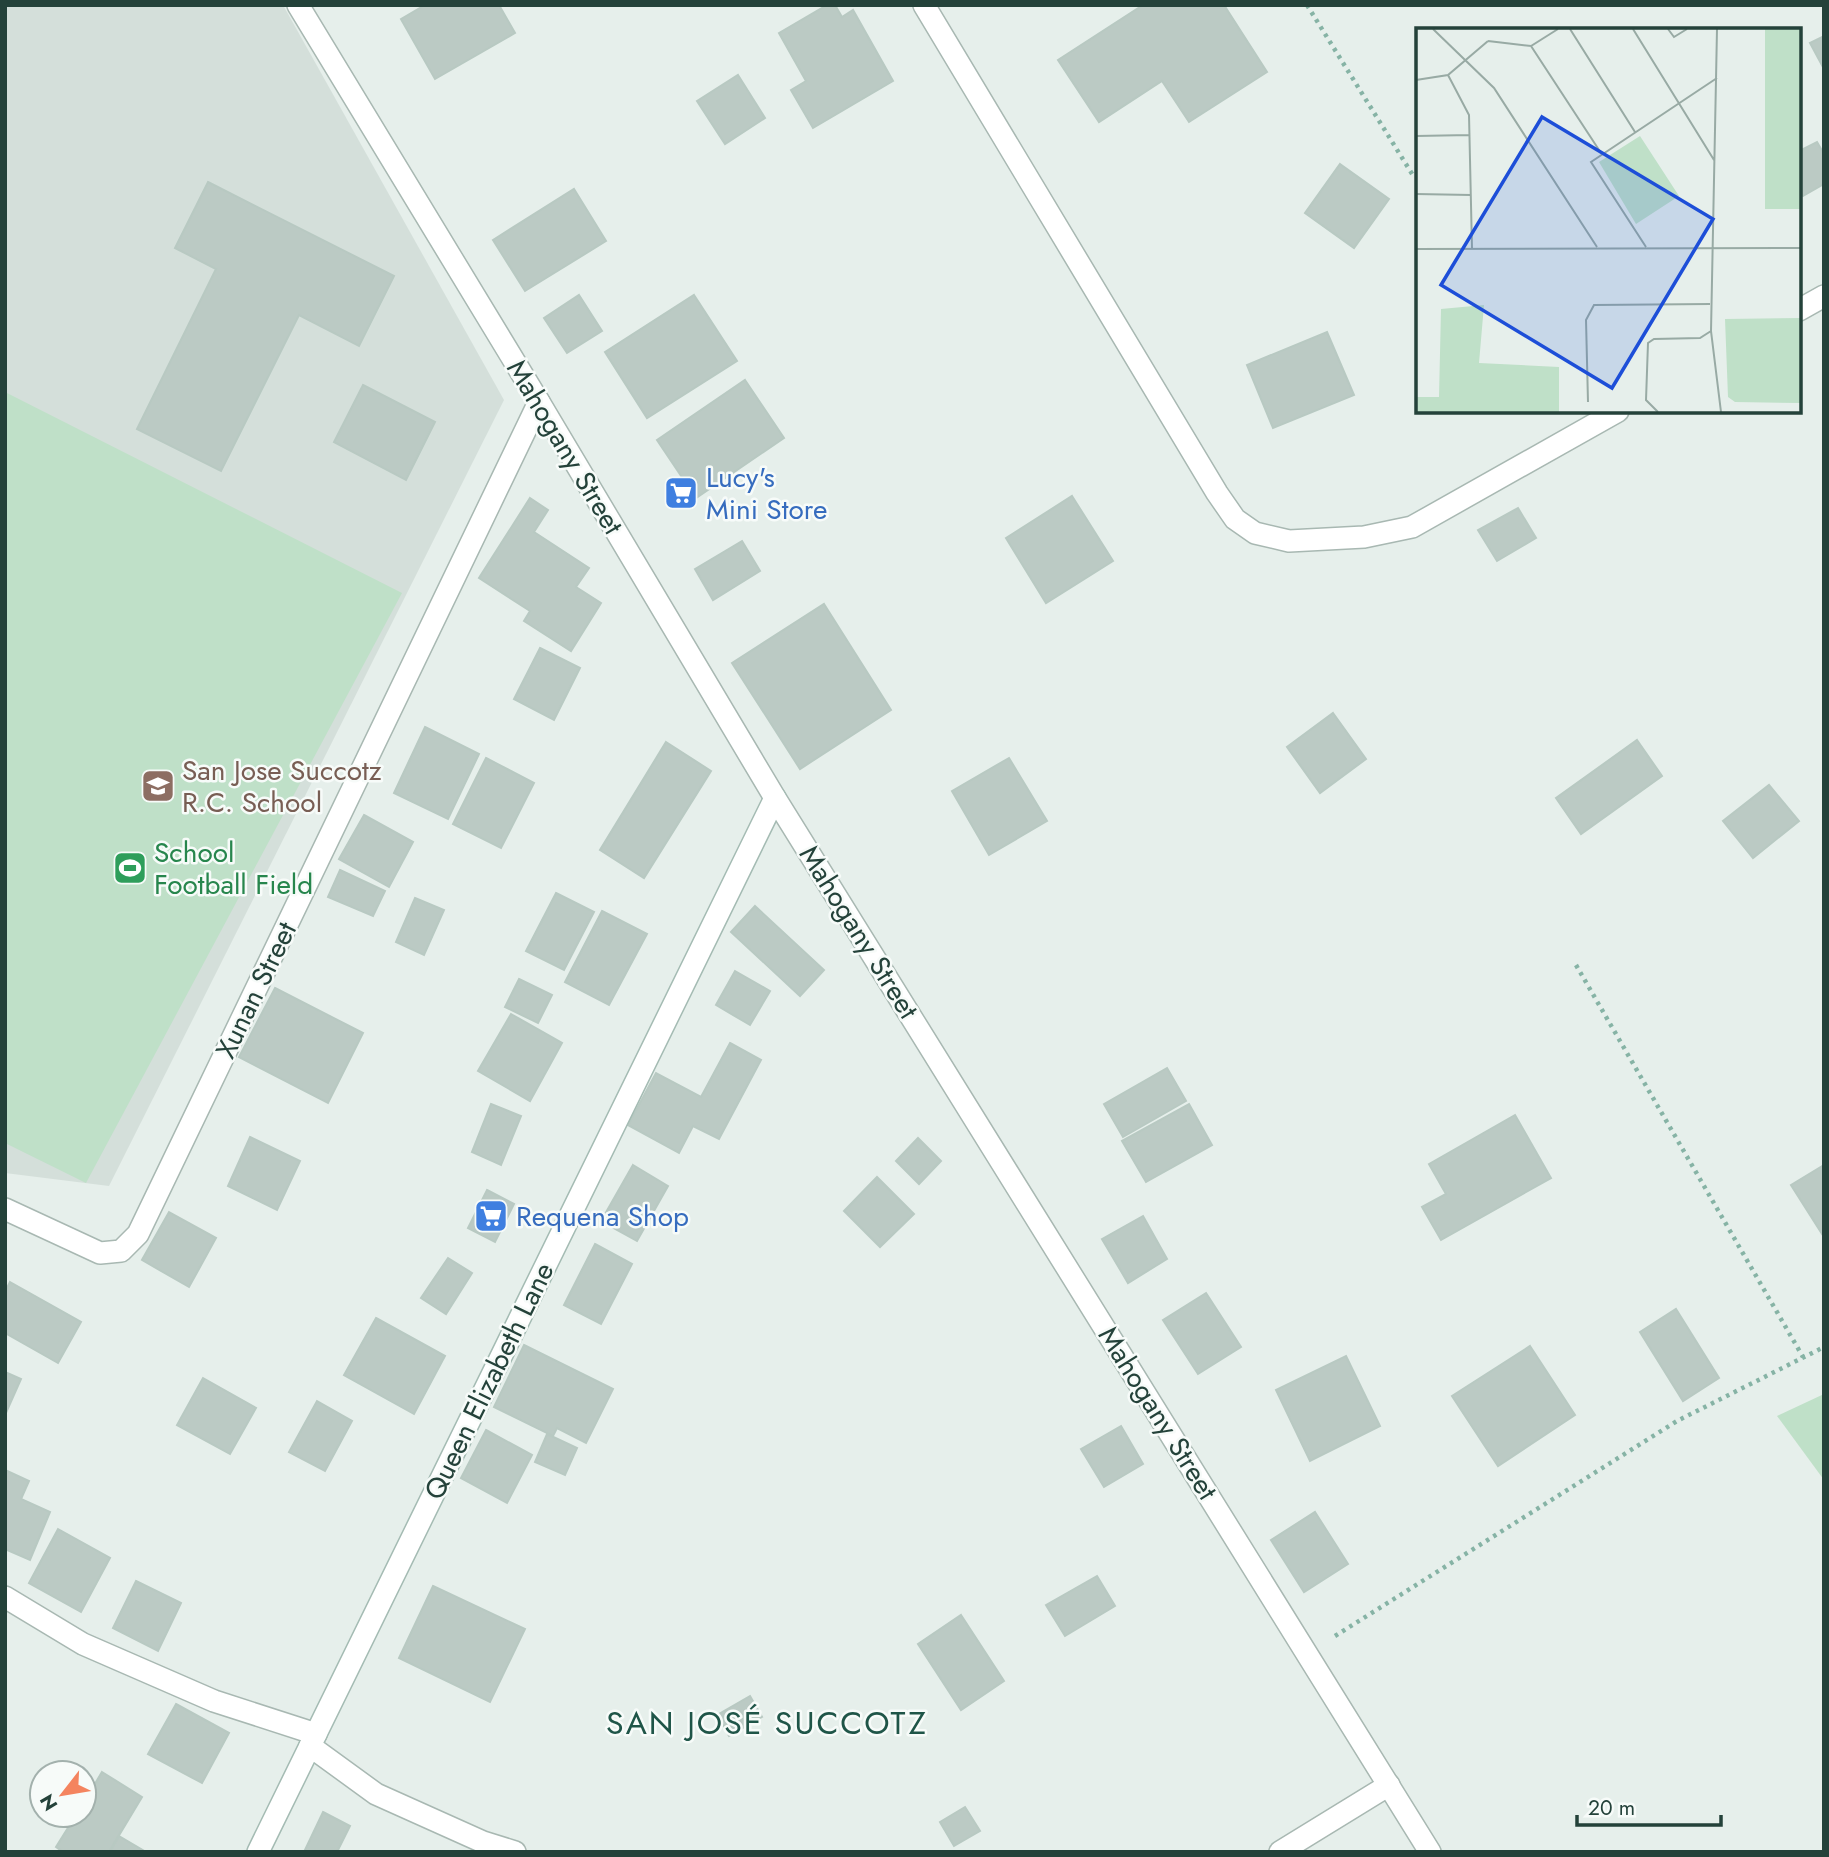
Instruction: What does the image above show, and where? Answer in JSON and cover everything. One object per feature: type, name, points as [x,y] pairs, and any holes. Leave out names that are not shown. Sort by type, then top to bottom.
[{"type":"street","name":"Mahogany Street","points":[[298,5],[775,798],[1430,1852]]},
{"type":"street","points":[[924,5],[1217,493],[1235,519],[1255,533],[1289,541],[1364,537],[1412,527],[1614,413]]},
{"type":"street","points":[[1801,309],[1824,296]]},
{"type":"street","name":"Xunan Street","points":[[6,1210],[100,1253],[121,1251],[138,1234],[539,402]]},
{"type":"street","name":"Queen Elizabeth Lane","points":[[258,1852],[775,798]]},
{"type":"street","points":[[5,1597],[83,1644],[214,1701],[313,1740],[376,1794],[483,1842],[515,1852]]},
{"type":"street","points":[[1280,1852],[1389,1785]]},
{"type":"path","points":[[1307,5],[1414,177]]},
{"type":"path","points":[[1576,965],[1803,1357]]},
{"type":"path","points":[[1308,1654],[1677,1421],[1824,1347]]},
{"type":"shaded area","name":"San Jose Succotz R.C. School","points":[[5,5],[283,5],[504,400],[109,1186],[5,1173]]},
{"type":"green space","name":"School Football Field","points":[[5,392],[402,593],[86,1183],[5,1143]]},
{"type":"green space","points":[[1824,1394],[1824,1480],[1777,1416]]},
{"type":"building","points":[[425,5],[499,5],[515,33],[435,79],[401,19]]},
{"type":"building","points":[[827,5],[835,5],[842,17],[853,10],[893,81],[813,128],[791,90],[806,81],[779,33]]},
{"type":"building","points":[[1143,5],[1224,5],[1267,72],[1189,122],[1162,81],[1099,122],[1058,60]]},
{"type":"building","points":[[1824,36],[1824,69],[1810,43]]},
{"type":"building","points":[[738,75],[765,118],[725,144],[697,101]]},
{"type":"building","points":[[1817,142],[1824,154],[1824,184],[1803,196],[1801,192],[1801,150]]},
{"type":"building","points":[[1340,164],[1389,199],[1354,248],[1305,213]]},
{"type":"building","points":[[208,182],[394,276],[359,346],[299,315],[221,471],[137,429],[216,269],[175,248]]},
{"type":"building","points":[[574,189],[606,241],[525,291],[493,240]]},
{"type":"building","points":[[579,295],[602,331],[567,353],[544,318]]},
{"type":"building","points":[[694,295],[737,361],[647,418],[605,352]]},
{"type":"building","points":[[1327,332],[1354,395],[1273,428],[1247,365]]},
{"type":"building","points":[[745,380],[784,438],[696,498],[657,440]]},
{"type":"building","points":[[363,385],[435,422],[406,480],[334,442]]},
{"type":"building","points":[[1072,496],[1113,561],[1046,603],[1006,538]]},
{"type":"building","points":[[530,498],[548,510],[534,532],[589,568],[576,587],[601,603],[571,651],[524,621],[530,611],[479,578]]},
{"type":"building","points":[[1518,508],[1536,538],[1497,561],[1478,530]]},
{"type":"building","points":[[742,541],[760,571],[713,600],[695,569]]},
{"type":"building","points":[[824,604],[891,710],[800,769],[732,663]]},
{"type":"building","points":[[540,648],[580,668],[554,720],[514,699]]},
{"type":"building","points":[[1333,713],[1366,759],[1320,793],[1287,747]]},
{"type":"building","points":[[425,727],[479,754],[448,819],[394,793]]},
{"type":"building","points":[[1637,740],[1662,776],[1581,834],[1556,798]]},
{"type":"building","points":[[666,742],[711,771],[644,878],[600,850]]},
{"type":"building","points":[[486,758],[534,783],[501,848],[453,824]]},
{"type":"building","points":[[1009,758],[1047,821],[989,855],[952,791]]},
{"type":"building","points":[[1769,785],[1799,821],[1753,858],[1723,821]]},
{"type":"building","points":[[364,815],[413,842],[389,887],[339,859]]},
{"type":"building","points":[[340,870],[385,891],[373,916],[328,897]]},
{"type":"building","points":[[556,893],[594,912],[564,970],[526,951]]},
{"type":"building","points":[[415,898],[444,910],[424,955],[396,942]]},
{"type":"building","points":[[755,906],[824,970],[800,996],[731,932]]},
{"type":"building","points":[[602,911],[647,934],[609,1005],[565,982]]},
{"type":"building","points":[[735,971],[770,991],[750,1025],[716,1005]]},
{"type":"building","points":[[519,979],[552,995],[538,1023],[505,1007]]},
{"type":"building","points":[[275,988],[363,1033],[328,1103],[239,1057]]},
{"type":"building","points":[[511,1014],[562,1043],[530,1101],[478,1071]]},
{"type":"building","points":[[730,1043],[761,1060],[719,1139],[693,1126],[679,1153],[628,1125],[656,1073],[701,1097]]},
{"type":"building","points":[[1167,1068],[1186,1101],[1123,1137],[1104,1104]]},
{"type":"building","points":[[491,1104],[521,1116],[501,1165],[472,1152]]},
{"type":"building","points":[[1189,1104],[1212,1145],[1146,1182],[1122,1141]]},
{"type":"building","points":[[1515,1115],[1551,1178],[1441,1240],[1422,1207],[1446,1194],[1429,1164]]},
{"type":"building","points":[[250,1137],[300,1161],[277,1210],[228,1186]]},
{"type":"building","points":[[918,1138],[941,1161],[919,1184],[896,1161]]},
{"type":"building","points":[[633,1165],[668,1186],[637,1241],[601,1221]]},
{"type":"building","points":[[1824,1165],[1824,1237],[1791,1185]]},
{"type":"building","points":[[877,1177],[914,1214],[880,1247],[844,1211]]},
{"type":"building","name":"Requena Shop","points":[[487,1190],[514,1204],[495,1242],[468,1228]]},
{"type":"building","points":[[169,1212],[216,1238],[189,1287],[142,1260]]},
{"type":"building","points":[[1143,1216],[1167,1259],[1128,1283],[1102,1239]]},
{"type":"building","points":[[595,1244],[632,1264],[601,1324],[564,1305]]},
{"type":"building","points":[[448,1258],[472,1273],[446,1314],[421,1298]]},
{"type":"building","points":[[10,1282],[81,1322],[58,1363],[5,1333],[5,1292]]},
{"type":"building","points":[[1206,1293],[1241,1347],[1198,1374],[1163,1320]]},
{"type":"building","points":[[1676,1309],[1719,1378],[1683,1401],[1640,1332]]},
{"type":"building","points":[[376,1318],[445,1356],[414,1414],[344,1375]]},
{"type":"building","points":[[524,1345],[613,1389],[586,1443],[557,1428],[553,1436],[494,1407]]},
{"type":"building","points":[[1530,1346],[1575,1415],[1498,1466],[1452,1396]]},
{"type":"building","points":[[1346,1356],[1380,1426],[1310,1461],[1276,1390]]},
{"type":"building","points":[[5,1372],[21,1379],[5,1415]]},
{"type":"building","points":[[203,1378],[256,1408],[230,1454],[177,1425]]},
{"type":"building","points":[[317,1401],[352,1421],[325,1471],[289,1452]]},
{"type":"building","points":[[1121,1426],[1143,1464],[1104,1487],[1081,1449]]},
{"type":"building","points":[[486,1430],[532,1455],[507,1503],[461,1478]]},
{"type":"building","points":[[547,1434],[577,1448],[565,1475],[535,1462]]},
{"type":"building","points":[[5,1470],[29,1481],[21,1499],[50,1512],[30,1560],[5,1549]]},
{"type":"building","points":[[1315,1512],[1348,1564],[1304,1592],[1271,1540]]},
{"type":"building","points":[[58,1529],[110,1558],[81,1612],[29,1583]]},
{"type":"building","points":[[1097,1576],[1115,1606],[1065,1636],[1046,1605]]},
{"type":"building","points":[[136,1581],[181,1603],[158,1651],[113,1628]]},
{"type":"building","points":[[433,1586],[525,1629],[490,1702],[399,1658]]},
{"type":"building","points":[[961,1615],[1004,1681],[961,1710],[918,1644]]},
{"type":"building","points":[[750,1696],[762,1717],[729,1736],[717,1715]]},
{"type":"building","points":[[176,1704],[229,1733],[202,1783],[148,1754]]},
{"type":"building","points":[[102,1772],[142,1797],[109,1852],[63,1852],[56,1847],[67,1829],[98,1829],[98,1779]]},
{"type":"building","points":[[965,1807],[980,1831],[954,1846],[940,1822]]},
{"type":"building","points":[[323,1812],[350,1826],[337,1852],[304,1852]]},
{"type":"building","points":[[119,1836],[146,1852],[110,1852]]},
{"type":"place","name":"Lucy's Mini Store","points":[[681,493]]},
{"type":"place","name":"San Jose Succotz R.C. School","points":[[158,786]]},
{"type":"place","name":"School Football Field","points":[[130,868]]},
{"type":"place","name":"Requena Shop","points":[[491,1216]]},
{"type":"district","name":"SAN JOSÉ SUCCOTZ","points":[[767,1723]]}]
